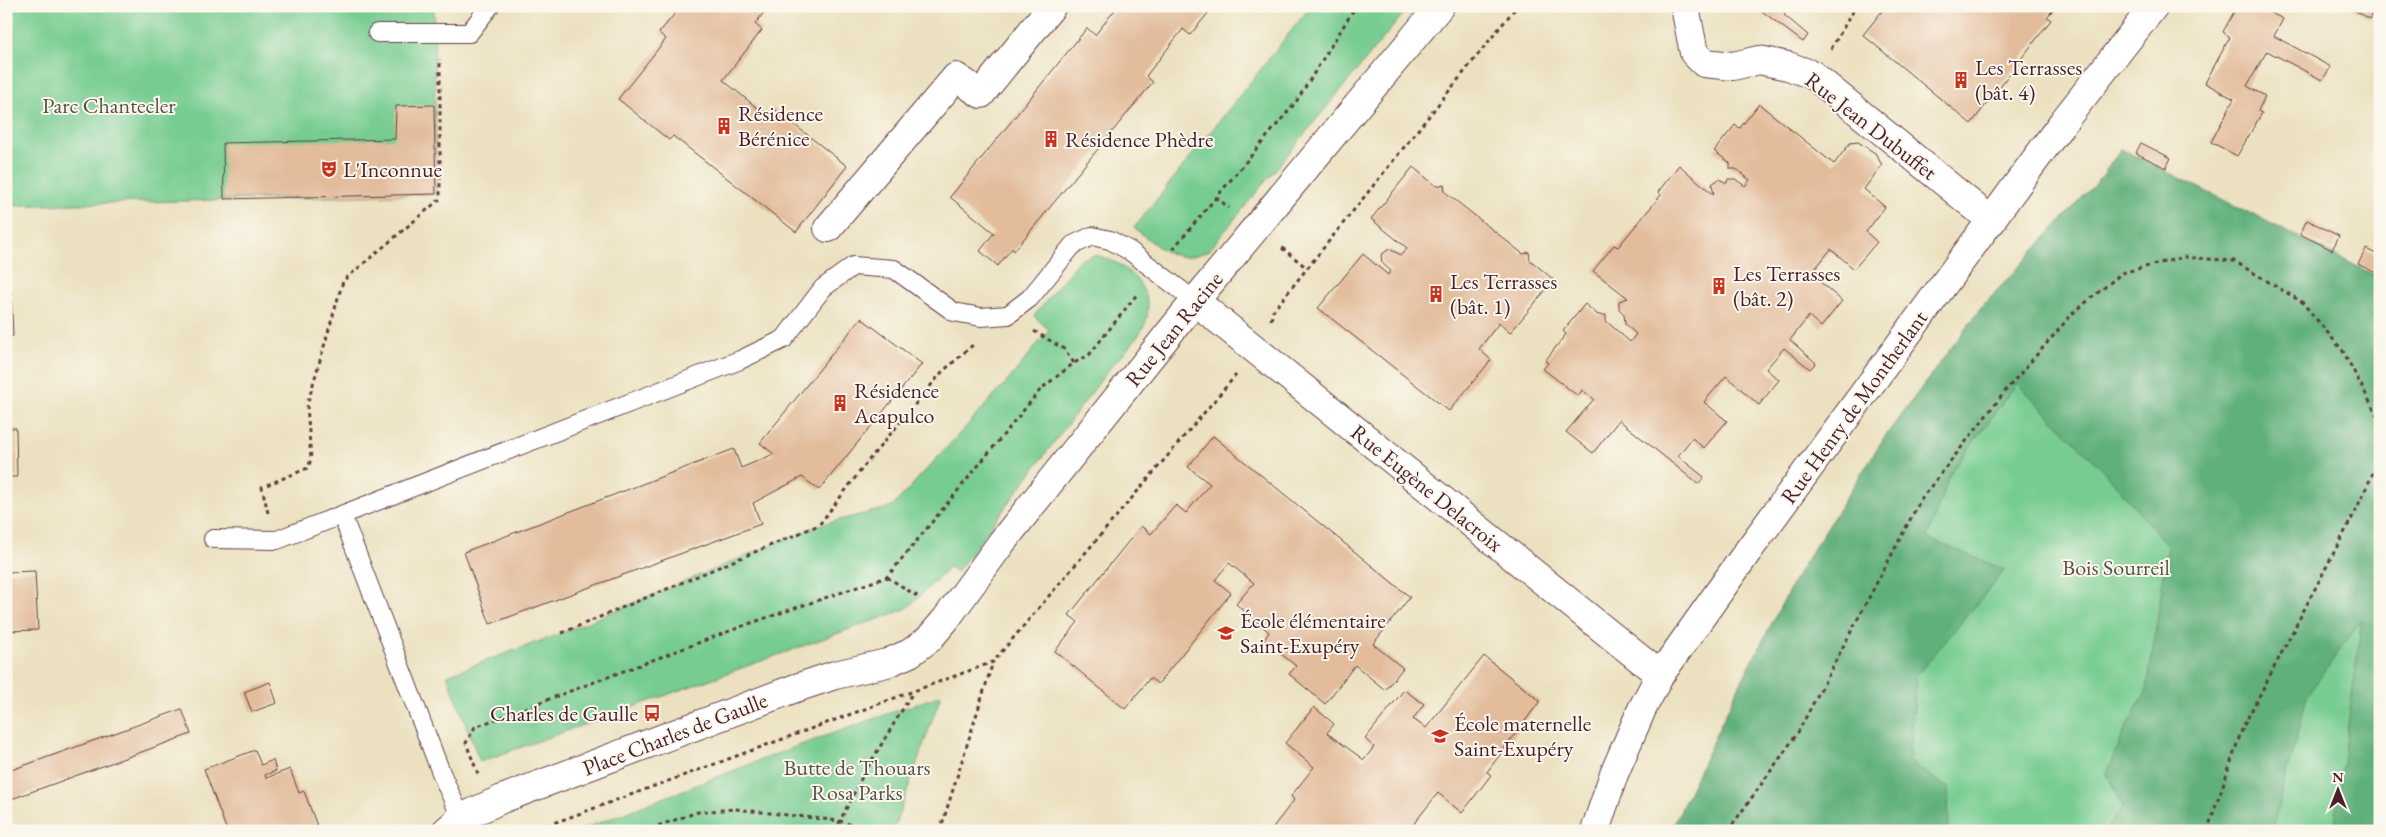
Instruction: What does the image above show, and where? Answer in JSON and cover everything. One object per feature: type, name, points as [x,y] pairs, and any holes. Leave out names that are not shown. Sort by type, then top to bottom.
[{"type":"street","points":[[828,228],[956,77],[981,94],[1052,6]]},
{"type":"street","name":"Rue Jean Racine","points":[[910,653],[929,639],[946,619],[1002,542],[1195,301],[1440,6]]},
{"type":"street","name":"Rue Henry de Montherlant","points":[[1595,831],[1614,774],[1642,708],[1660,675],[1754,543],[2063,122],[2154,6]]},
{"type":"street","name":"Rue Jean Dubuffet","points":[[1686,12],[1694,53],[1704,63],[1733,66],[1759,60],[1788,66],[1813,75],[1992,221]]},
{"type":"street","name":"Rue Eugène Delacroix","points":[[1195,301],[1660,675]]},
{"type":"street","name":"Place Charles de Gaulle","points":[[453,824],[490,804],[793,689],[836,675],[887,663],[910,653]]},
{"type":"lane","points":[[377,32],[469,33],[490,6]]},
{"type":"lane","points":[[212,539],[277,540],[740,360],[784,339],[823,288],[853,266],[894,269],[954,312],[981,317],[1008,314],[1030,298],[1073,245],[1092,236],[1110,240],[1130,251],[1195,301]]},
{"type":"lane","points":[[342,514],[442,775],[453,824]]},
{"type":"path","points":[[490,804],[466,744],[475,727],[751,623],[887,577],[1041,389],[1074,363],[1089,355],[1156,270],[1296,102],[1356,6]]},
{"type":"path","points":[[1813,75],[1856,6]]},
{"type":"path","points":[[277,540],[262,487],[308,468],[311,458],[307,406],[343,281],[440,199],[440,34]]},
{"type":"path","points":[[1728,831],[1797,734],[1921,500],[2007,389],[2073,313],[2122,273],[2184,257],[2234,262],[2302,302],[2344,351],[2380,421]]},
{"type":"path","points":[[562,633],[819,525],[868,461],[942,372],[1008,314],[1064,349],[1074,363]]},
{"type":"path","points":[[2207,831],[2244,727],[2356,512],[2380,458]]},
{"type":"path","points":[[887,577],[924,601],[946,619]]},
{"type":"path","points":[[940,831],[993,662]]},
{"type":"path","points":[[835,831],[863,775],[913,692]]},
{"type":"path","points":[[642,831],[698,812],[735,808],[840,821],[869,831]]},
{"type":"green space","name":"Parc Chantecler","points":[[6,6],[434,6],[436,194],[6,206]]},
{"type":"green space","points":[[1311,6],[1410,6],[1209,250],[1187,257],[1169,253],[1160,248],[1134,228]]},
{"type":"green space","name":"Bois Sourreil","points":[[2121,149],[2380,278],[2380,831],[1671,831],[1733,698],[1797,575],[1884,438],[1982,307],[2103,175]]},
{"type":"green space","name":"Bois Sourreil","points":[[2121,149],[2380,278],[2380,831],[2334,831],[2362,619],[2307,696],[2272,831],[2105,831],[2122,807],[2107,774],[2127,725],[2147,690],[2168,546],[2102,469],[2017,383],[1950,474],[1927,538],[2005,570],[1917,675],[1909,761],[1948,788],[1949,831],[1671,831],[1733,698],[1797,575],[1884,438],[1982,307],[2103,175]]},
{"type":"green space","points":[[1094,255],[1115,262],[1133,276],[1140,285],[1148,306],[1145,324],[1136,339],[1107,372],[957,572],[950,567],[906,609],[480,762],[447,675],[562,633],[819,525],[892,507],[1007,382],[1049,330],[1034,316],[1079,260]]},
{"type":"green space","name":"Butte de Thouars Rosa Parks","points":[[941,695],[893,831],[578,831],[789,749]]},
{"type":"building","name":"Résidence Bérénice","points":[[681,6],[769,6],[755,24],[762,30],[723,80],[767,116],[773,108],[847,166],[796,232],[673,136],[669,140],[618,99],[666,39],[659,33]]},
{"type":"building","name":"Résidence Phèdre","points":[[1118,6],[1214,6],[1190,35],[1183,29],[1146,76],[1153,82],[1014,251],[1012,248],[998,266],[980,251],[994,233],[950,197],[1087,28],[1095,35]]},
{"type":"building","points":[[1755,6],[1790,6],[1784,15],[1808,35],[1803,42]]},
{"type":"building","name":"Les Terrasses (bât. 4)","points":[[1886,6],[2056,6],[2047,17],[2051,20],[1971,124],[1863,35]]},
{"type":"building","points":[[2237,6],[2274,6],[2271,13],[2283,19],[2274,36],[2331,67],[2322,80],[2267,51],[2247,86],[2265,96],[2258,111],[2262,113],[2237,156],[2211,142],[2234,99],[2205,83],[2230,37],[2223,32]]},
{"type":"building","points":[[2347,6],[2377,6],[2370,19]]},
{"type":"building","name":"Les Terrasses (bât. 2)","points":[[1759,104],[1834,164],[1850,143],[1858,142],[1875,153],[1882,165],[1864,189],[1885,207],[1866,232],[1877,242],[1854,269],[1831,249],[1811,274],[1842,301],[1821,327],[1809,316],[1790,340],[1816,363],[1810,369],[1784,348],[1766,369],[1779,380],[1759,405],[1726,376],[1704,402],[1727,421],[1704,448],[1692,438],[1678,456],[1704,477],[1698,484],[1619,420],[1593,453],[1566,432],[1594,399],[1582,390],[1578,396],[1543,369],[1548,363],[1545,361],[1566,334],[1563,331],[1585,304],[1598,315],[1606,315],[1606,321],[1630,342],[1636,334],[1625,324],[1624,314],[1619,309],[1619,301],[1628,298],[1593,271],[1614,245],[1618,247],[1661,195],[1658,192],[1679,165],[1714,195],[1712,184],[1719,179],[1727,183],[1728,179],[1735,179],[1745,186],[1750,180],[1736,169],[1730,169],[1730,163],[1714,151],[1735,125],[1740,128]]},
{"type":"building","name":"L'Inconnue","points":[[434,105],[436,194],[224,199],[223,143],[395,139],[396,106]]},
{"type":"building","points":[[2141,143],[2171,158],[2166,168],[2136,153]]},
{"type":"building","name":"Les Terrasses (bât. 1)","points":[[1413,167],[1436,186],[1444,184],[1445,192],[1523,254],[1529,252],[1530,260],[1554,280],[1510,333],[1499,323],[1479,349],[1491,360],[1449,411],[1318,308],[1363,254],[1388,275],[1391,271],[1382,263],[1381,255],[1389,249],[1401,255],[1407,248],[1371,219]]},
{"type":"building","points":[[2307,220],[2339,236],[2332,250],[2300,234]]},
{"type":"building","points":[[2366,249],[2380,256],[2380,275],[2358,264]]},
{"type":"building","points":[[6,291],[11,291],[13,336],[6,337]]},
{"type":"building","points":[[861,318],[922,364],[819,490],[802,477],[753,503],[761,524],[490,624],[464,552],[734,449],[741,468],[774,454],[760,443]]},
{"type":"building","points":[[6,428],[16,428],[17,477],[6,477]]},
{"type":"building","points":[[1213,436],[1410,597],[1373,644],[1403,668],[1385,690],[1355,665],[1325,704],[1289,674],[1296,666],[1264,640],[1269,632],[1236,604],[1254,583],[1229,563],[1215,580],[1231,593],[1158,684],[1150,678],[1125,709],[1055,651],[1078,622],[1069,615],[1141,526],[1151,534],[1176,505],[1186,513],[1210,484],[1188,467]]},
{"type":"building","points":[[35,571],[38,630],[6,631],[6,572]]},
{"type":"building","points":[[1484,656],[1540,701],[1487,772],[1491,775],[1462,813],[1438,793],[1408,831],[1270,831],[1294,800],[1291,796],[1314,767],[1285,743],[1314,707],[1334,724],[1327,733],[1364,760],[1374,747],[1365,739],[1404,690],[1424,704],[1413,719],[1426,728]]},
{"type":"building","points":[[270,682],[277,703],[252,712],[244,692]]},
{"type":"building","points":[[182,709],[191,734],[6,801],[6,772]]},
{"type":"building","points":[[255,750],[261,765],[273,760],[276,771],[265,775],[266,778],[290,769],[299,793],[304,791],[319,831],[227,831],[204,769]]},
{"type":"place","name":"Les Terrasses (bât. 4)","points":[[1961,80]]},
{"type":"place","name":"Résidence Bérénice","points":[[724,126]]},
{"type":"place","name":"Résidence Phèdre","points":[[1051,139]]},
{"type":"place","name":"L'Inconnue","points":[[329,169]]},
{"type":"place","name":"Les Terrasses (bât. 2)","points":[[1719,286]]},
{"type":"place","name":"Les Terrasses (bât. 1)","points":[[1436,294]]},
{"type":"place","name":"Résidence Acapulco","points":[[840,403]]},
{"type":"place","name":"École élémentaire Saint-Exupéry","points":[[1226,633]]},
{"type":"place","name":"Charles de Gaulle","points":[[652,713]]},
{"type":"place","name":"École maternelle Saint-Exupéry","points":[[1440,736]]}]
